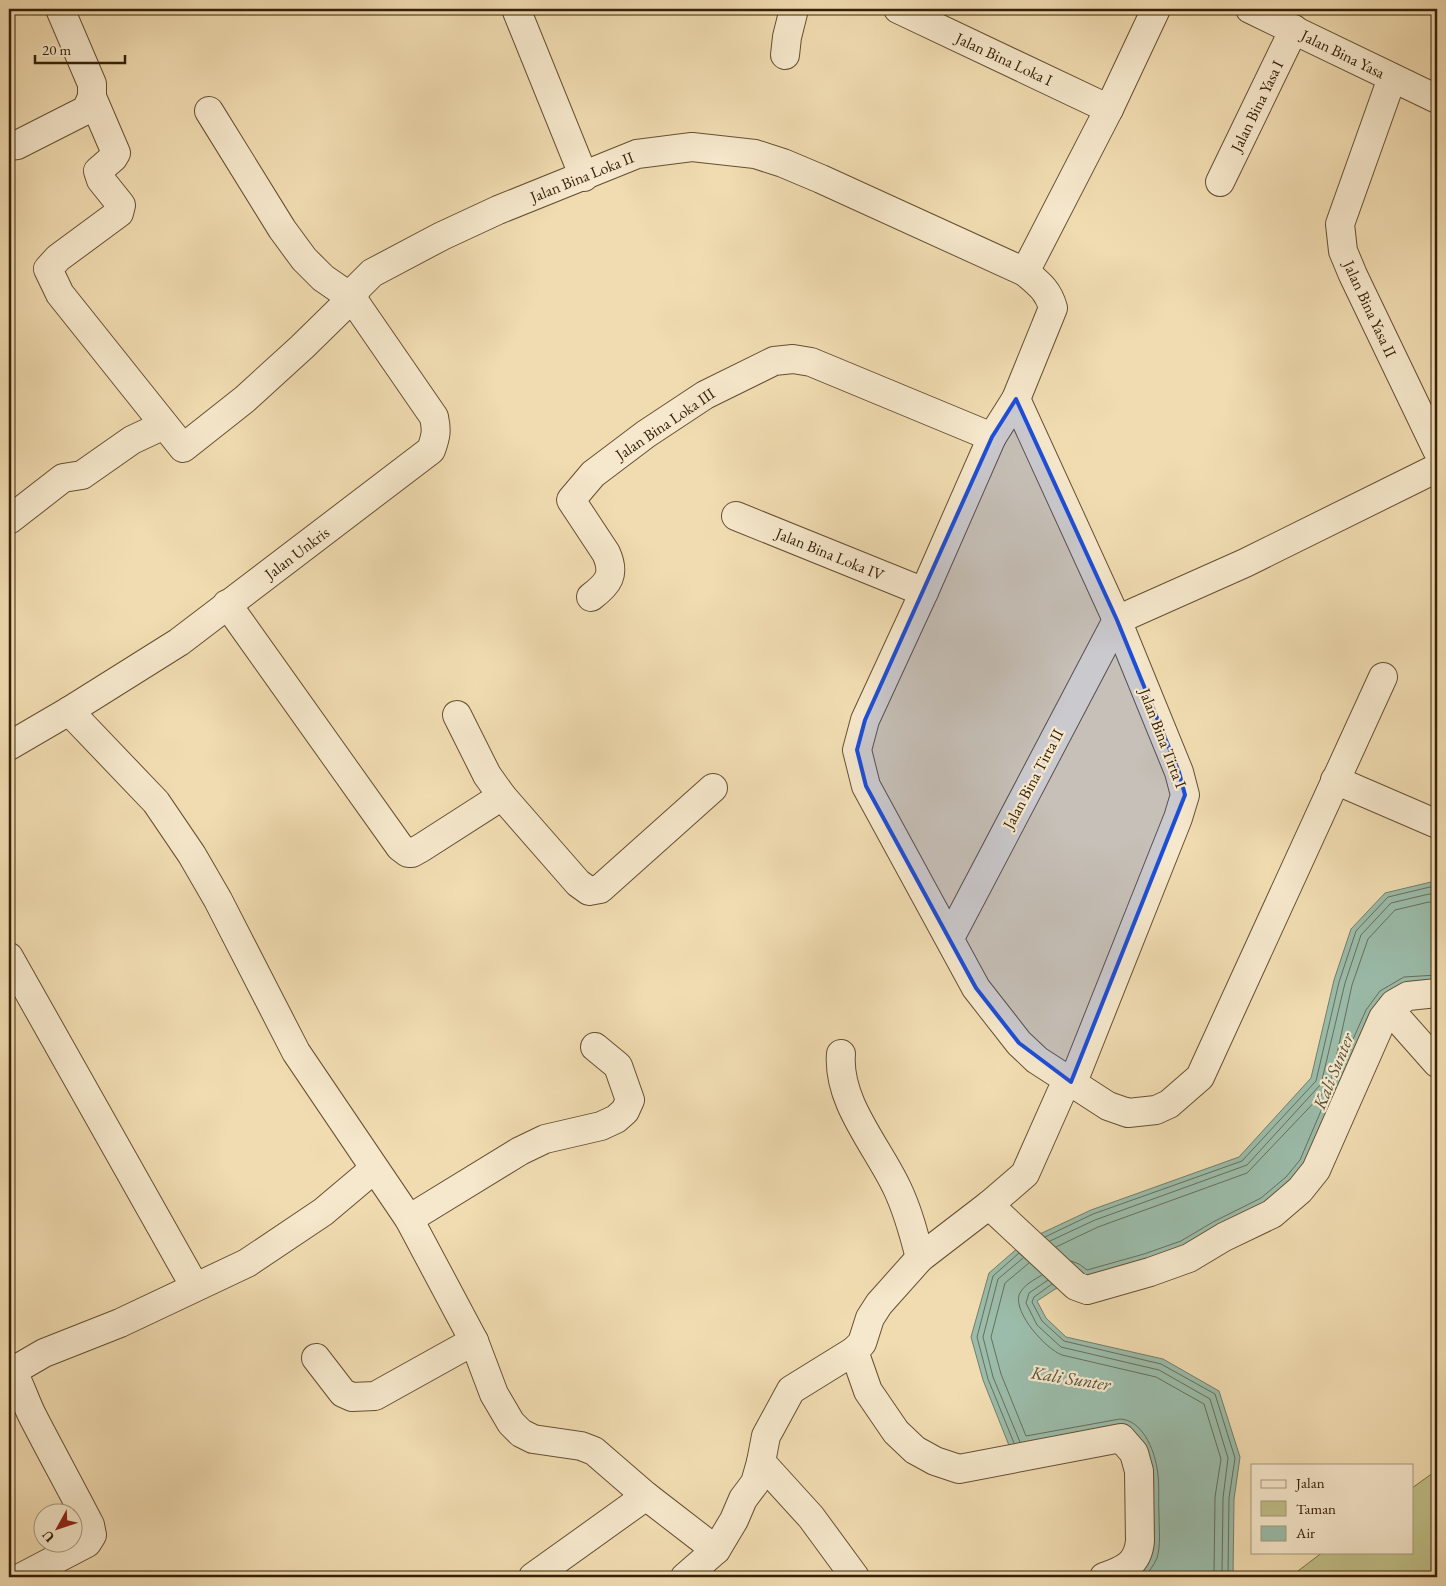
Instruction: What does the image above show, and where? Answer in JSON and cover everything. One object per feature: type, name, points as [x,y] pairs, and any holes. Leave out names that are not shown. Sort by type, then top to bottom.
[{"type":"street","points":[[9,520],[63,478],[82,475],[132,440],[164,425],[60,294],[48,269],[58,258],[119,213],[121,205],[101,180],[98,171],[116,153],[92,97],[92,84],[60,9]]},
{"type":"street","points":[[516,9],[584,177]]},
{"type":"street","points":[[785,55],[794,9]]},
{"type":"street","name":"Jalan Bina Loka I","points":[[898,9],[1109,109]]},
{"type":"street","points":[[1025,272],[1109,109],[1156,9]]},
{"type":"street","name":"Jalan Bina Yasa","points":[[1250,9],[1437,99]]},
{"type":"street","name":"Jalan Bina Yasa I","points":[[1220,182],[1294,29]]},
{"type":"street","name":"Jalan Bina Yasa II","points":[[1392,78],[1340,224],[1344,251],[1353,275],[1437,450]]},
{"type":"street","points":[[9,146],[17,145],[86,110],[92,97]]},
{"type":"street","points":[[209,111],[282,229],[304,258],[323,278],[352,298]]},
{"type":"street","name":"Jalan Bina Loka II","points":[[164,425],[183,448],[245,399],[352,298],[358,287],[372,273],[410,252],[498,210],[584,177],[637,154],[692,147],[755,154],[822,179],[1025,272],[1049,296],[1053,308],[1016,399],[992,437],[865,720],[857,750],[866,786],[976,988],[1019,1043],[1037,1060],[1108,1106],[1128,1113],[1156,1110],[1169,1104],[1200,1077],[1383,677]]},
{"type":"street","name":"Jalan Unkris","points":[[9,746],[179,642],[431,450],[437,430],[434,417],[352,298]]},
{"type":"street","name":"Jalan Bina Loka III","points":[[591,597],[605,586],[611,570],[610,561],[571,500],[593,474],[677,413],[705,395],[774,361],[793,359],[811,362],[992,437]]},
{"type":"street","name":"Jalan Bina Tirta I","points":[[854,1351],[862,1343],[870,1318],[879,1304],[920,1258],[989,1205],[1025,1174],[1061,1093],[1077,1072],[1178,818],[1185,795],[1179,772],[1117,620],[1016,399]]},
{"type":"street","points":[[1117,620],[1245,563],[1437,468]]},
{"type":"street","name":"Jalan Bina Loka IV","points":[[736,516],[924,592]]},
{"type":"street","points":[[228,604],[400,847],[408,853],[412,853],[502,796]]},
{"type":"street","name":"Jalan Bina Tirta II","points":[[950,938],[1117,620]]},
{"type":"street","points":[[69,711],[156,802],[192,855],[218,900],[296,1052],[409,1219],[474,1341],[494,1394],[511,1423],[521,1433],[533,1439],[581,1446],[594,1451],[646,1496],[716,1550]]},
{"type":"street","points":[[457,715],[487,775],[502,796],[578,883],[589,891],[600,889],[713,788]]},
{"type":"street","points":[[1335,780],[1437,824]]},
{"type":"street","points":[[9,957],[195,1287]]},
{"type":"street","points":[[989,1205],[1076,1286],[1087,1290],[1150,1272],[1189,1258],[1224,1237],[1272,1214],[1300,1190],[1316,1170],[1383,1018],[1394,1004],[1408,996],[1437,993]]},
{"type":"street","points":[[1390,1010],[1437,1063]]},
{"type":"street","points":[[409,1219],[520,1151],[545,1139],[601,1126],[616,1119],[625,1111],[630,1100],[618,1066],[594,1047]]},
{"type":"street","points":[[842,1054],[843,1081],[850,1100],[897,1187],[909,1217],[920,1258]]},
{"type":"street","points":[[22,1577],[87,1543],[92,1536],[90,1525],[30,1410],[11,1368],[120,1323],[247,1263],[323,1212],[374,1169]]},
{"type":"street","points":[[316,1358],[344,1394],[352,1397],[375,1396],[474,1341]]},
{"type":"street","points":[[686,1577],[716,1550],[734,1520],[743,1499],[755,1483],[762,1462],[766,1436],[791,1390],[854,1351],[868,1391],[896,1432],[914,1450],[935,1461],[959,1469],[1121,1438],[1134,1453],[1139,1471],[1139,1552],[1134,1561],[1125,1569],[1104,1577]]},
{"type":"street","points":[[762,1462],[811,1518],[855,1577]]},
{"type":"street","points":[[533,1577],[646,1496]]},
{"type":"highlighted area","points":[[1016,399],[1117,620],[1179,772],[1185,795],[1071,1082],[1019,1043],[976,988],[866,786],[857,750],[865,720],[992,437]]},
{"type":"green space","points":[[1437,1470],[1437,1577],[1290,1577],[1320,1554],[1414,1554],[1414,1487]]},
{"type":"water","name":"Kali Sunter","points":[[1431,882],[1437,885],[1437,993],[1408,996],[1316,1170],[1189,1258],[1069,1280],[1037,1301],[1046,1318],[1066,1337],[1163,1359],[1219,1391],[1240,1457],[1234,1499],[1233,1576],[1105,1577],[1134,1561],[1128,1445],[1014,1458],[983,1380],[971,1337],[989,1273],[1027,1240],[1091,1210],[1239,1157],[1311,1078],[1334,980],[1351,929],[1385,893]]}]
